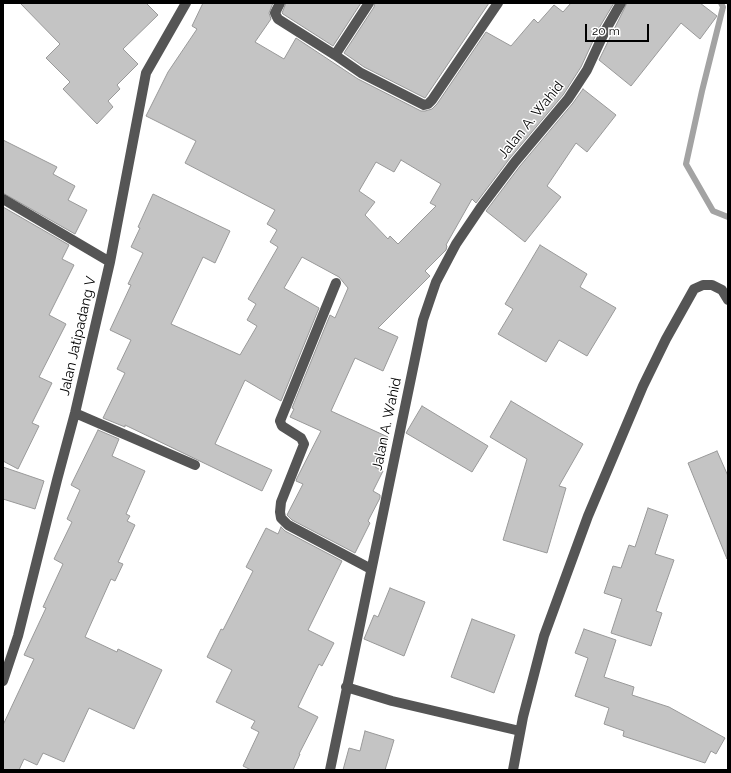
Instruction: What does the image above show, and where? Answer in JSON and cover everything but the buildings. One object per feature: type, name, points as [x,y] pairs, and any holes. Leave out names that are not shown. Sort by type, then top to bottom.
[{"type":"street","name":"Jalan Jatipadang V","points":[[3,681],[18,636],[75,413],[110,262],[146,72],[186,3]]},
{"type":"street","points":[[280,3],[275,13],[278,19],[361,73],[424,106],[428,104],[498,3]]},
{"type":"street","points":[[335,55],[368,3]]},
{"type":"street","name":"Jalan A. Wahid","points":[[330,770],[423,320],[436,282],[456,244],[481,207],[515,162],[568,99],[587,70],[621,3]]},
{"type":"street","points":[[3,199],[110,262]]},
{"type":"street","points":[[336,283],[280,421],[282,426],[302,438],[304,444],[281,502],[280,512],[281,518],[288,525],[372,569]]},
{"type":"street","points":[[513,770],[520,731],[544,636],[588,516],[643,386],[666,339],[694,289],[703,285],[712,285],[722,290],[728,300]]},
{"type":"street","points":[[75,413],[195,465]]},
{"type":"street","points":[[346,687],[392,702],[520,731]]},
{"type":"waterway","points":[[721,3],[723,7],[686,164],[713,211],[728,217]]}]
